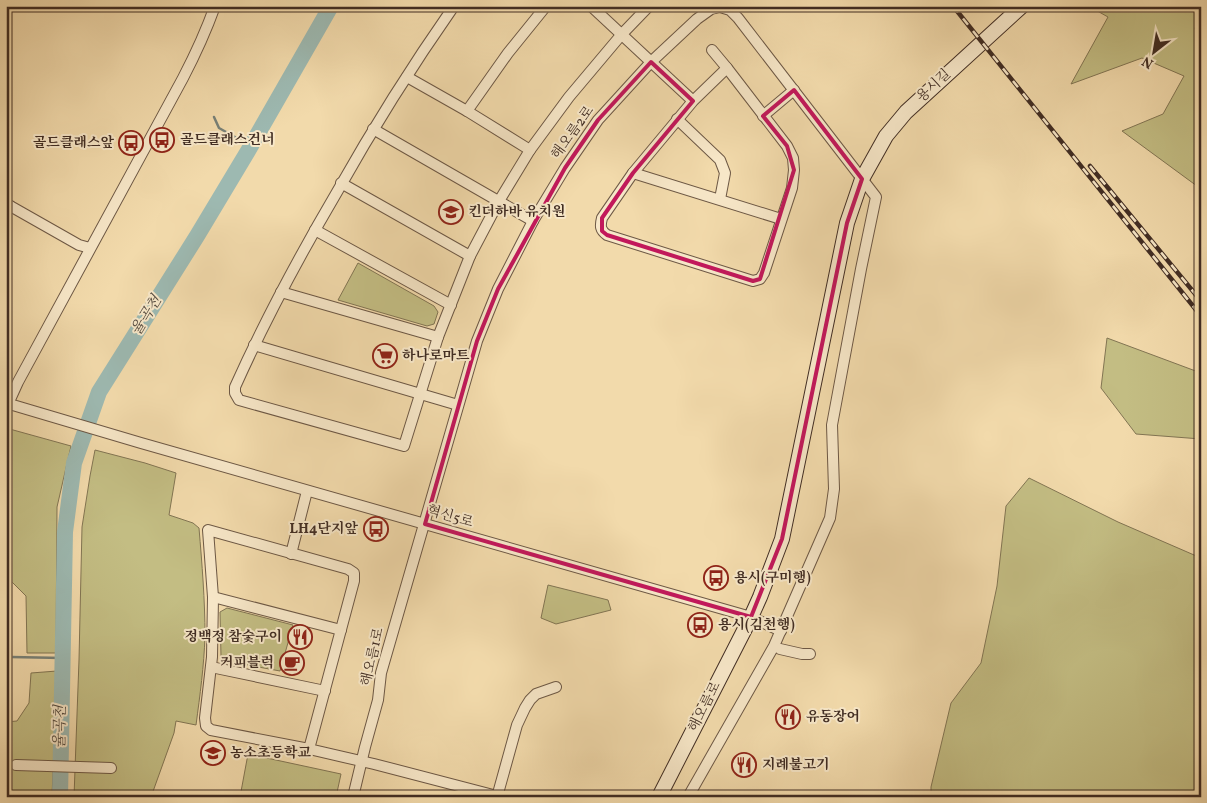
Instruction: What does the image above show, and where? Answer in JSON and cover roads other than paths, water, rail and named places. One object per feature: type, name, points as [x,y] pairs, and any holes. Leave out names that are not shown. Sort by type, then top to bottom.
[{"type":"street","points":[[7,404],[197,52],[215,6]]},
{"type":"street","points":[[454,6],[373,129],[281,292],[235,387],[235,393],[239,400],[404,446],[450,305],[470,256],[499,201],[530,150],[569,97],[622,34],[649,6]]},
{"type":"street","points":[[467,111],[508,53],[546,6]]},
{"type":"street","points":[[591,6],[693,101]]},
{"type":"street","name":"용시길","points":[[751,617],[782,539],[847,223],[862,179],[886,136],[906,112],[1022,6]]},
{"type":"street","name":"해오름2로","points":[[425,524],[477,341],[489,308],[533,221],[565,168],[598,120],[651,62],[697,19],[711,9],[720,7],[730,10],[876,197],[832,425],[834,489],[830,518],[774,646],[688,797]]},
{"type":"street","points":[[712,50],[727,68],[787,146],[793,158],[792,188],[760,280],[752,281],[607,236],[602,231],[600,225],[602,218],[632,173],[693,101],[727,68]]},
{"type":"street","points":[[407,77],[530,150]]},
{"type":"street","points":[[763,116],[794,90]]},
{"type":"street","points":[[677,119],[720,160],[725,173],[720,199]]},
{"type":"street","points":[[373,129],[533,221]]},
{"type":"street","points":[[632,173],[781,219]]},
{"type":"street","points":[[342,183],[470,256]]},
{"type":"street","points":[[6,202],[79,244],[90,248]]},
{"type":"street","points":[[315,230],[450,305]]},
{"type":"street","points":[[281,292],[438,337]]},
{"type":"street","points":[[254,345],[458,405]]},
{"type":"street","name":"혁신5로","points":[[7,404],[751,617],[781,631]]},
{"type":"street","points":[[292,554],[307,491]]},
{"type":"street","name":"해오름1로","points":[[353,797],[378,700],[381,673],[425,524]]},
{"type":"street","points":[[310,749],[342,630],[355,576],[354,573],[348,569],[208,530],[213,597],[211,667],[205,718],[206,726],[211,730],[362,761],[497,797],[517,725],[524,708],[536,694],[556,687]]},
{"type":"street","points":[[213,597],[342,630]]},
{"type":"street","name":"해오름로","points":[[659,797],[751,617]]},
{"type":"street","points":[[780,649],[810,654]]},
{"type":"street","points":[[211,667],[325,691]]},
{"type":"street","points":[[16,765],[111,768]]},
{"type":"water","points":[[6,595],[10,600],[11,629],[9,682],[6,696]]},
{"type":"waterway","name":"율곡천","points":[[60,797],[65,532],[74,463],[99,392],[197,236],[331,6]]},
{"type":"waterway","points":[[214,117],[219,128],[251,146]]},
{"type":"waterway","name":"율곡천","points":[[11,657],[63,658]]},
{"type":"railway","points":[[953,6],[1201,316]]},
{"type":"railway","points":[[1090,166],[1201,301]]},
{"type":"place","name":"골드클래스건너","points":[[162,140]]},
{"type":"place","name":"골드클래스앞","points":[[131,143]]},
{"type":"place","name":"킨더하바 유치원","points":[[451,212]]},
{"type":"place","name":"하나로마트","points":[[385,356]]},
{"type":"place","name":"LH4단지앞","points":[[376,529]]},
{"type":"place","name":"용시(구미행)","points":[[716,578]]},
{"type":"place","name":"용시(김천행)","points":[[700,625]]},
{"type":"place","name":"정백정 참숯구이","points":[[300,637]]},
{"type":"place","name":"커피블럭","points":[[292,663]]},
{"type":"place","name":"유동장어","points":[[788,717]]},
{"type":"place","name":"농소초등학교","points":[[213,753]]},
{"type":"place","name":"지례불고기","points":[[744,765]]}]
